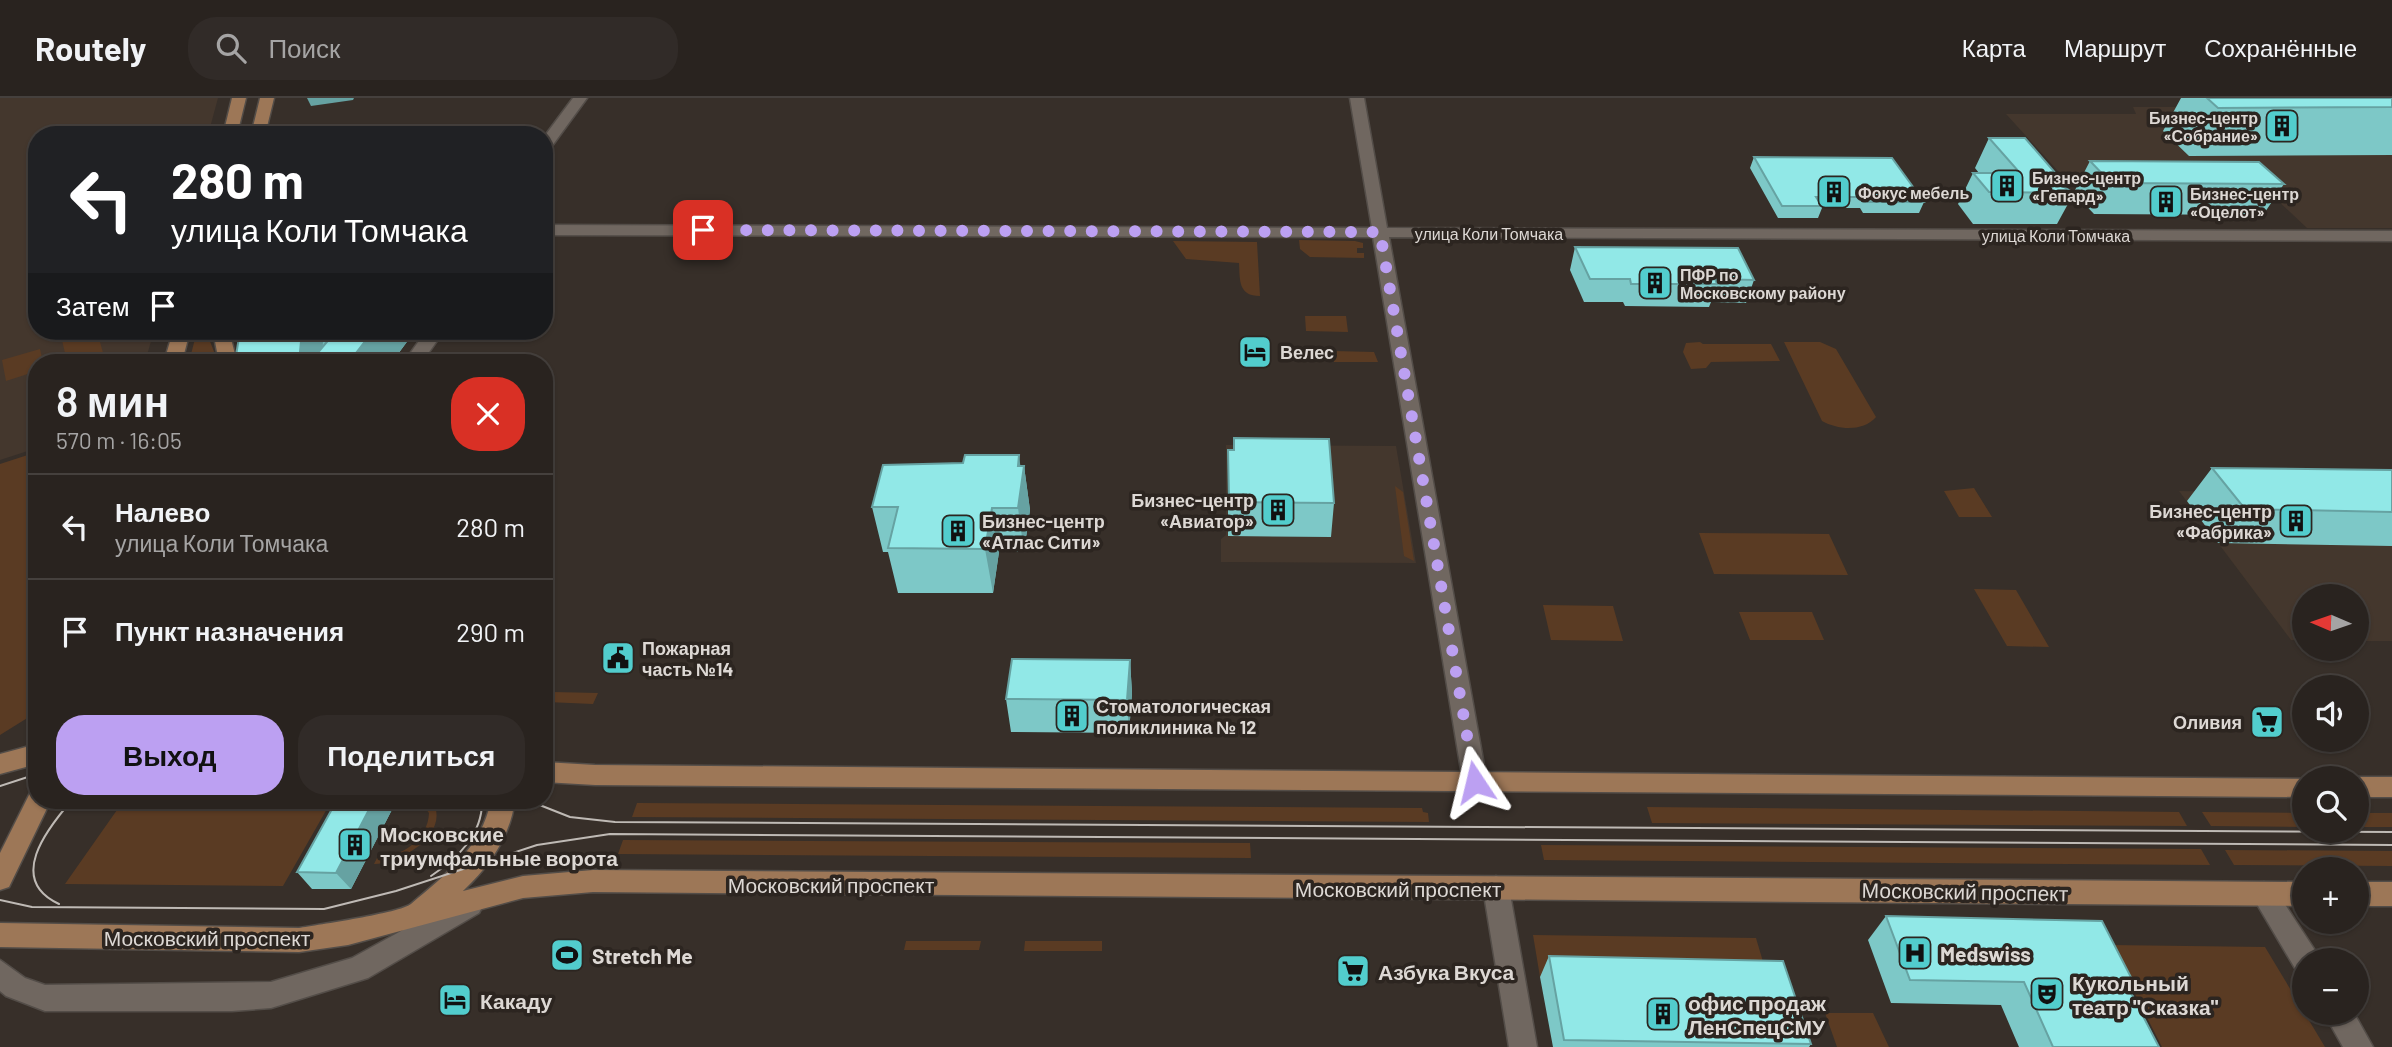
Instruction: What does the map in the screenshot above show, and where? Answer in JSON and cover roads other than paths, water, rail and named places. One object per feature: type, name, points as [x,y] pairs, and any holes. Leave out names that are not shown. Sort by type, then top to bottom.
[{"type":"main road","points":[[232,126],[239,98]]},
{"type":"main road","points":[[260,126],[267,98]]},
{"type":"main road","points":[[0,764],[28,756]]},
{"type":"main road","points":[[553,772],[632,776],[2292,787]]},
{"type":"main road","points":[[2369,787],[2392,787]]},
{"type":"main road","points":[[0,878],[34,809]]},
{"type":"main road","points":[[17,840],[46,809]]},
{"type":"main road","points":[[414,914],[453,884],[485,848],[497,827],[501,809]]},
{"type":"main road","name":"Московский проспект","points":[[0,935],[299,940],[348,933],[492,893],[565,882],[593,881],[2292,894]]},
{"type":"main road","points":[[2369,894],[2392,894]]},
{"type":"street","points":[[553,135],[580,98]]},
{"type":"street","points":[[1357,98],[1475,782]]},
{"type":"street","name":"улица Коли Томчака","points":[[553,230],[2392,236]]},
{"type":"street","points":[[1496,888],[1523,1047]]},
{"type":"street","name":"Московский проспект","points":[[0,973],[16,987],[45,998],[232,998],[271,995],[358,969],[492,893]]},
{"type":"street","points":[[2264,894],[2298,948]]},
{"type":"street","points":[[2346,1025],[2360,1047]]},
{"type":"tram line","points":[[0,786],[28,777]]},
{"type":"tram line","points":[[59,904],[44,894],[35,882],[33,868],[43,840],[65,809]]},
{"type":"tram line","points":[[431,876],[467,844],[478,824],[481,809]]},
{"type":"tram line","points":[[550,809],[570,817],[615,822],[2392,832]]},
{"type":"tram line","points":[[0,900],[32,907],[324,909],[396,891],[537,845],[610,834],[2392,845]]},
{"type":"place","name":"Бизнес-центр «Собрание»","points":[[2282,126]]},
{"type":"place","name":"Бизнес-центр «Гепард»","points":[[2007,186]]},
{"type":"place","name":"Фокус мебель","points":[[1834,192]]},
{"type":"place","name":"Бизнес-центр «Оцелот»","points":[[2166,202]]},
{"type":"place","name":"ПФР по Московскому району","points":[[1655,283]]},
{"type":"place","name":"Велес","points":[[1255,352]]},
{"type":"place","name":"Бизнес-центр «Авиатор»","points":[[1278,510]]},
{"type":"place","name":"Бизнес-центр «Фабрика»","points":[[2296,521]]},
{"type":"place","name":"Бизнес-центр «Атлас Сити»","points":[[958,531]]},
{"type":"place","name":"Пожарная часть №14","points":[[618,658]]},
{"type":"place","name":"Стоматологическая поликлиника № 12","points":[[1072,716]]},
{"type":"place","name":"Оливия","points":[[2267,722]]},
{"type":"place","name":"Московские триумфальные ворота","points":[[355,845]]},
{"type":"place","name":"Medswiss","points":[[1915,953]]},
{"type":"place","name":"Stretch Me","points":[[567,955]]},
{"type":"place","name":"Азбука Вкуса","points":[[1353,971]]},
{"type":"place","name":"Кукольный театр \"Сказка\"","points":[[2047,994]]},
{"type":"place","name":"Какаду","points":[[455,1000]]},
{"type":"place","name":"офис продаж ЛенСпецСМУ","points":[[1663,1014]]}]
